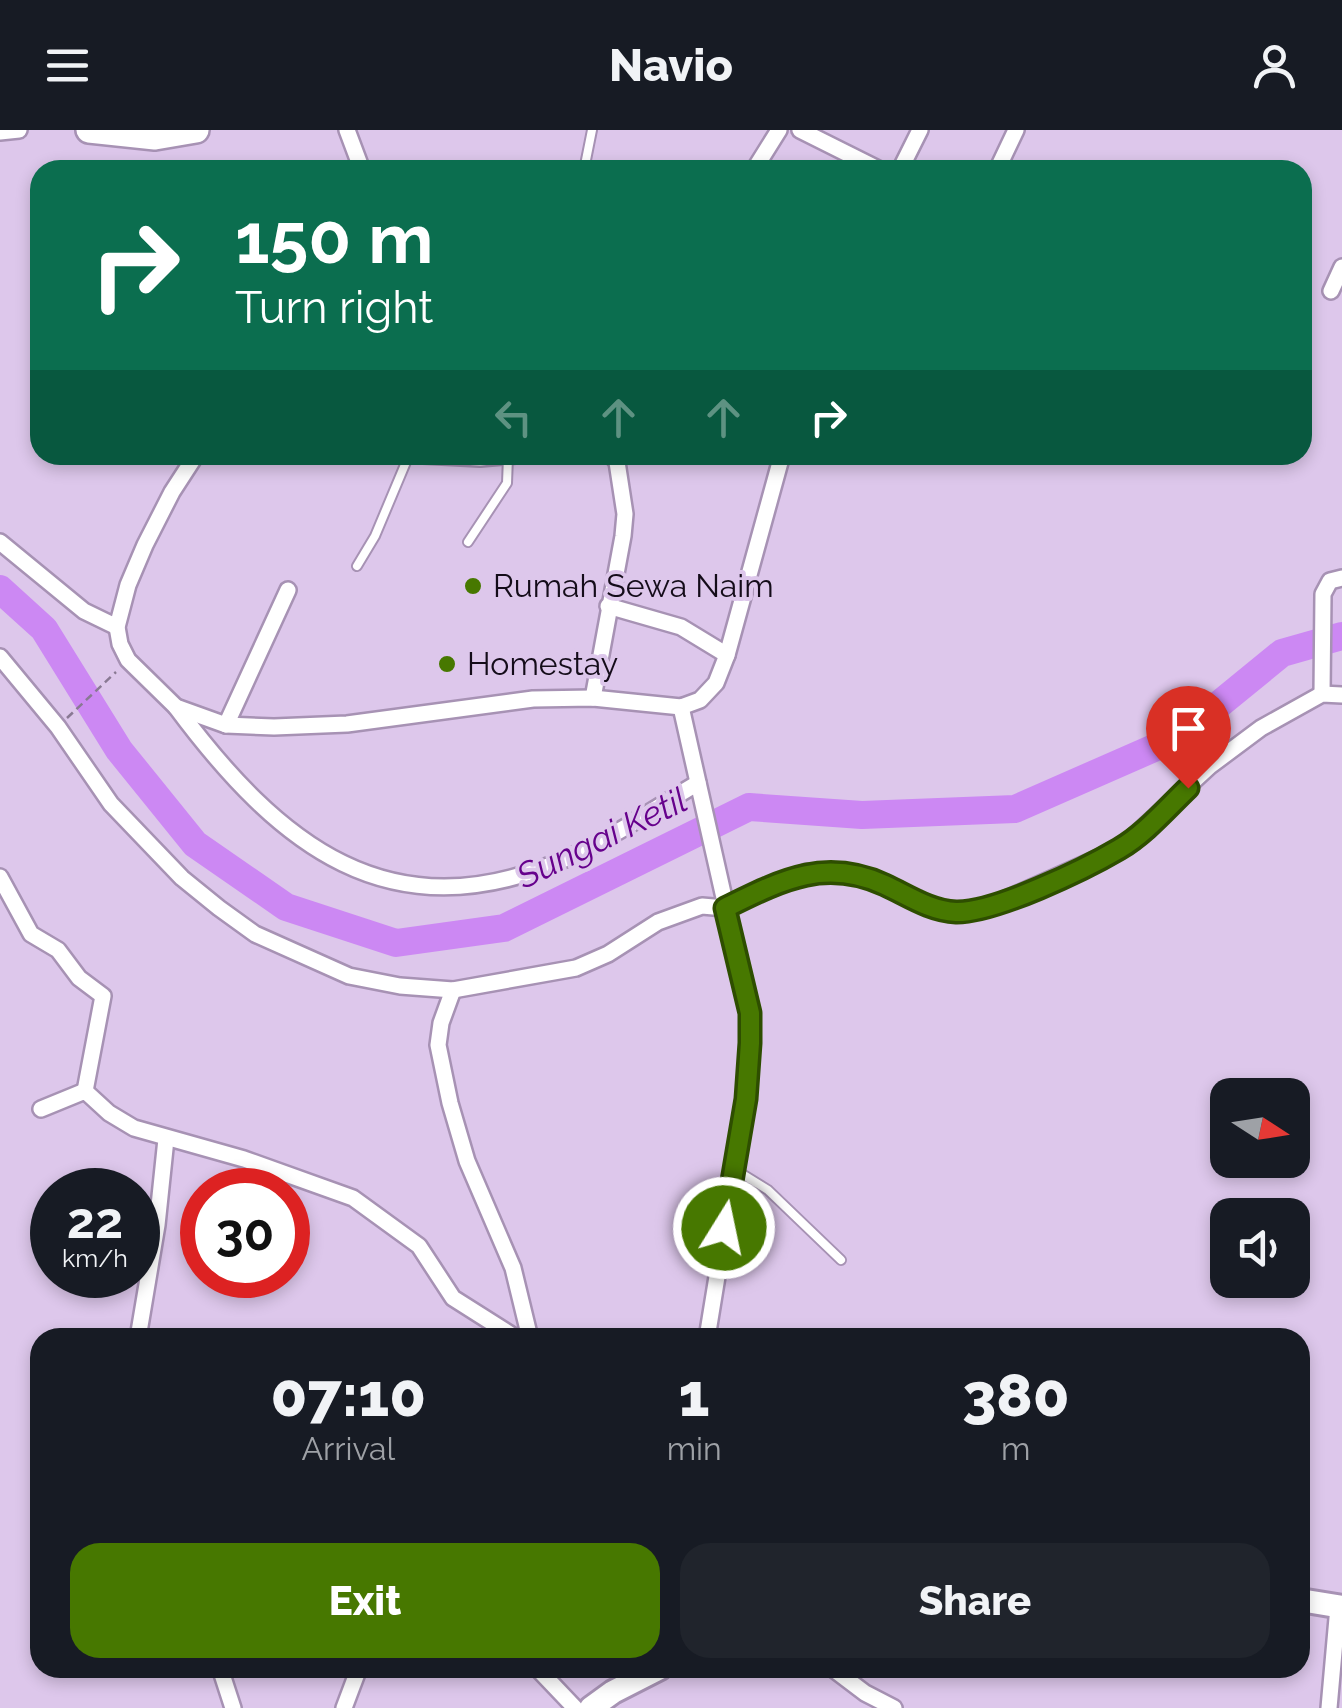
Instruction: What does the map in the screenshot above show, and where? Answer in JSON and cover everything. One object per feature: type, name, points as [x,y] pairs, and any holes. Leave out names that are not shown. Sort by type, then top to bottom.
[{"type":"main road","points":[[89,130],[155,137],[196,130]]},
{"type":"main road","points":[[1310,1602],[1340,1607]]},
{"type":"main road","points":[[590,1708],[640,1678]]},
{"type":"street","points":[[0,132],[20,130]]},
{"type":"street","points":[[348,130],[358,160]]},
{"type":"street","points":[[760,160],[778,130]]},
{"type":"street","points":[[800,130],[860,160]]},
{"type":"street","points":[[905,160],[920,130]]},
{"type":"street","points":[[1002,160],[1016,130]]},
{"type":"street","points":[[1331,292],[1342,266]]},
{"type":"street","points":[[190,465],[172,492],[128,585],[117,626],[120,644],[128,660],[176,708],[242,790],[288,830],[333,860],[379,879],[423,888],[482,884],[529,873],[568,858],[698,783]]},
{"type":"street","points":[[593,698],[624,514],[617,465]]},
{"type":"street","points":[[176,708],[226,725],[274,727],[347,724],[533,699],[593,698],[682,708],[700,700],[716,683],[779,465]]},
{"type":"street","points":[[0,542],[84,612],[117,626]]},
{"type":"street","points":[[1322,686],[1323,594],[1330,582],[1342,578]]},
{"type":"street","points":[[226,725],[288,590]]},
{"type":"street","points":[[608,606],[681,627],[727,655]]},
{"type":"street","points":[[0,657],[58,727],[110,804],[182,878],[219,908],[255,934],[349,976],[400,986],[452,990],[576,968],[608,954],[658,922],[702,906],[725,908],[807,872],[846,872],[881,883],[928,907],[956,912],[988,907],[1121,848],[1210,766],[1322,686]]},
{"type":"street","points":[[1322,686],[1342,694]]},
{"type":"street","points":[[682,708],[750,1013],[749,1071],[709,1328]]},
{"type":"street","points":[[0,877],[31,934],[58,950],[79,978],[104,996],[85,1091]]},
{"type":"street","points":[[452,990],[440,1023],[438,1044],[450,1103],[467,1161],[513,1268],[528,1328]]},
{"type":"street","points":[[41,1110],[85,1091]]},
{"type":"street","points":[[85,1091],[108,1113],[134,1128],[244,1159],[353,1198],[419,1246],[453,1298],[500,1328]]},
{"type":"street","points":[[140,1328],[157,1226],[166,1139]]},
{"type":"street","points":[[1330,1708],[1340,1607]]},
{"type":"street","points":[[223,1678],[233,1708]]},
{"type":"street","points":[[344,1708],[355,1678]]},
{"type":"street","points":[[546,1678],[575,1708]]},
{"type":"street","points":[[843,1678],[894,1708]]},
{"type":"lane","points":[[586,160],[592,130]]},
{"type":"lane","points":[[357,566],[368,551],[406,465]]},
{"type":"lane","points":[[468,542],[507,482],[510,465]]},
{"type":"lane","points":[[734,1169],[768,1190],[842,1260]]},
{"type":"path","points":[[69,716],[122,665]]},
{"type":"waterway","name":"Sungai Ketil","points":[[0,589],[44,629],[119,750],[195,844],[286,907],[396,943],[504,928],[749,807],[862,815],[1015,809],[1179,737],[1282,653],[1342,636]]},
{"type":"place","name":"Rumah Sewa Naim","points":[[473,586]]},
{"type":"place","name":"Homestay","points":[[447,664]]},
{"type":"route","points":[[724,1228],[746,1099],[750,1043],[750,1013],[725,908],[807,872],[846,872],[881,883],[928,907],[956,912],[988,907],[1121,848],[1188,788]]}]
